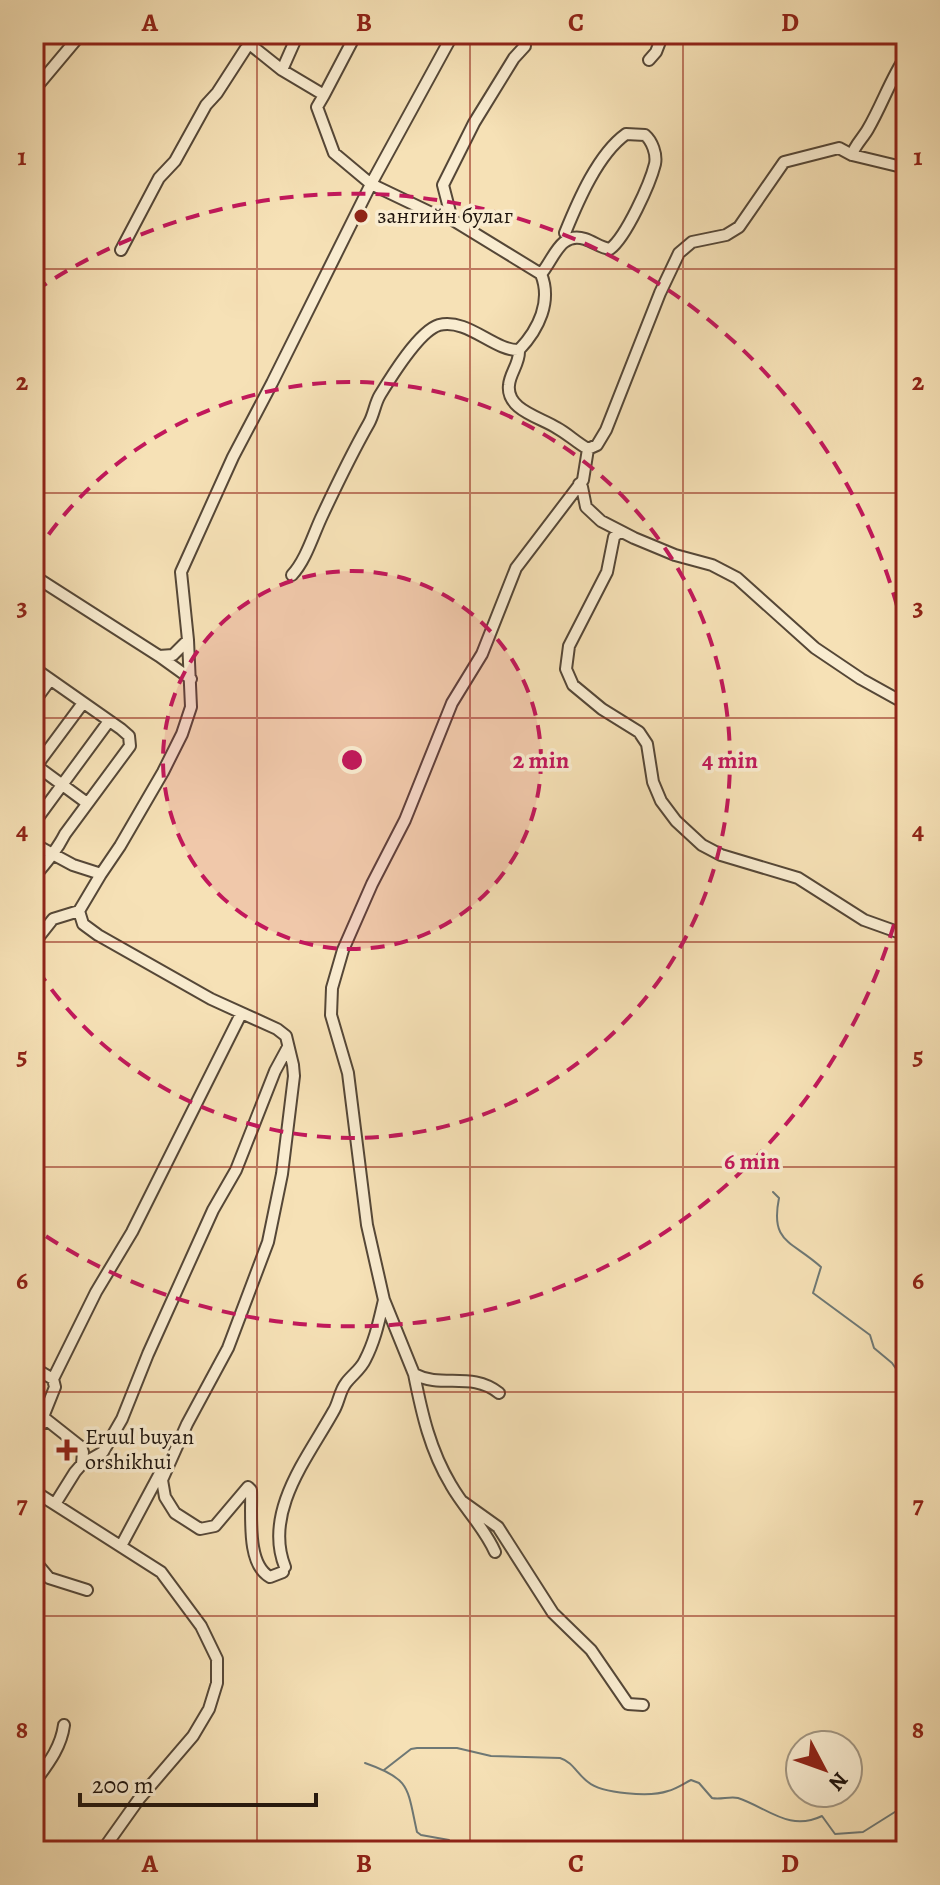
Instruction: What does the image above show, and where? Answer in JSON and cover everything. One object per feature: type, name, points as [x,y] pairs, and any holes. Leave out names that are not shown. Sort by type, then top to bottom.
[{"type":"street","points":[[34,90],[81,34]]},
{"type":"street","points":[[282,70],[298,34]]},
{"type":"street","points":[[356,34],[317,107],[334,153],[371,184],[442,218],[448,217],[541,274]]},
{"type":"street","points":[[34,943],[53,919],[79,911],[129,833],[182,734],[191,707],[191,679],[181,572],[233,457],[371,184],[453,34]]},
{"type":"street","points":[[448,217],[450,212],[443,185],[474,123],[530,34]]},
{"type":"street","points":[[649,60],[663,34]]},
{"type":"street","points":[[240,36],[282,70],[324,95]]},
{"type":"street","points":[[121,250],[159,178],[175,161],[206,105],[248,45],[240,36]]},
{"type":"street","points":[[852,155],[853,148],[870,127],[906,56]]},
{"type":"street","points":[[565,233],[584,190],[608,150],[626,134],[645,135],[653,148],[656,162],[642,199],[620,240],[610,249],[579,238],[568,239],[555,251],[541,274],[546,296],[544,309],[533,333],[519,350],[520,358],[508,383],[512,400],[528,414],[558,428],[588,449]]},
{"type":"street","points":[[588,449],[597,445],[606,430],[679,253],[692,242],[726,235],[739,227],[784,162],[839,148],[852,155],[906,168]]},
{"type":"street","points":[[292,575],[304,557],[356,443],[372,418],[379,397],[425,334],[440,325],[458,328],[477,333],[508,350],[519,350]]},
{"type":"street","points":[[495,1552],[452,1487],[430,1445],[414,1374],[384,1300],[367,1225],[348,1073],[331,1015],[332,988],[343,950],[405,820],[456,695],[482,654],[516,568],[583,480],[588,449]]},
{"type":"street","points":[[579,484],[586,507],[601,521],[675,555],[712,565],[737,578],[815,648],[906,704]]},
{"type":"street","points":[[620,531],[614,537],[607,572],[569,646],[566,669],[573,685],[602,709],[639,732],[647,744],[653,782],[661,801],[676,821],[702,845],[721,855],[790,874],[822,891],[864,920],[906,935]]},
{"type":"street","points":[[34,576],[191,679]]},
{"type":"street","points":[[159,656],[173,655],[188,640]]},
{"type":"street","points":[[34,668],[129,736],[130,746],[87,803],[54,856],[48,858],[34,877]]},
{"type":"street","points":[[34,702],[50,680]]},
{"type":"street","points":[[83,703],[34,766],[87,803]]},
{"type":"street","points":[[34,823],[109,721]]},
{"type":"street","points":[[34,844],[54,856],[101,874]]},
{"type":"street","points":[[79,911],[83,924],[98,935],[241,1014],[260,1020],[284,1034],[288,1047],[294,1076],[282,1174],[268,1242],[228,1348],[187,1424],[162,1480],[165,1497],[175,1513],[200,1529],[215,1526],[248,1487],[251,1490],[253,1555],[257,1565],[270,1577],[284,1569],[279,1551],[287,1493],[335,1409],[343,1386],[364,1363],[376,1335],[384,1300]]},
{"type":"street","points":[[82,1464],[81,1447],[43,1417],[55,1387],[53,1379],[96,1292],[132,1232],[241,1014]]},
{"type":"street","points":[[55,1504],[82,1464],[103,1452],[122,1419],[148,1354],[213,1210],[236,1170],[275,1071],[288,1047]]},
{"type":"street","points":[[121,1546],[211,1373],[250,1288]]},
{"type":"street","points":[[34,1368],[53,1379]]},
{"type":"street","points":[[414,1374],[442,1380],[482,1382],[499,1393]]},
{"type":"street","points":[[34,1430],[46,1422]]},
{"type":"street","points":[[34,1491],[161,1572],[201,1626],[217,1659],[218,1672],[209,1709],[193,1736],[139,1799],[102,1851]]},
{"type":"street","points":[[463,1502],[498,1527],[553,1613],[591,1650],[628,1704],[643,1705]]},
{"type":"street","points":[[34,1560],[49,1578],[87,1590]]},
{"type":"street","points":[[34,1783],[63,1737],[64,1725]]},
{"type":"waterway","points":[[773,1192],[779,1198],[777,1213],[780,1232],[821,1267],[813,1293],[870,1335],[874,1348],[892,1363],[906,1383]]},
{"type":"waterway","points":[[384,1770],[411,1749],[417,1748],[457,1748],[491,1756],[560,1758],[588,1782],[604,1789],[660,1793],[691,1780],[699,1783],[712,1798],[738,1798],[789,1820],[810,1820],[822,1816],[835,1834],[863,1832],[906,1805]]},
{"type":"waterway","points":[[365,1763],[399,1780],[408,1795],[417,1832],[449,1840],[457,1851]]},
{"type":"place","name":"зангийн булаг","points":[[361,216]]},
{"type":"place","name":"Eruul buyan orshikhui","points":[[67,1450]]}]
